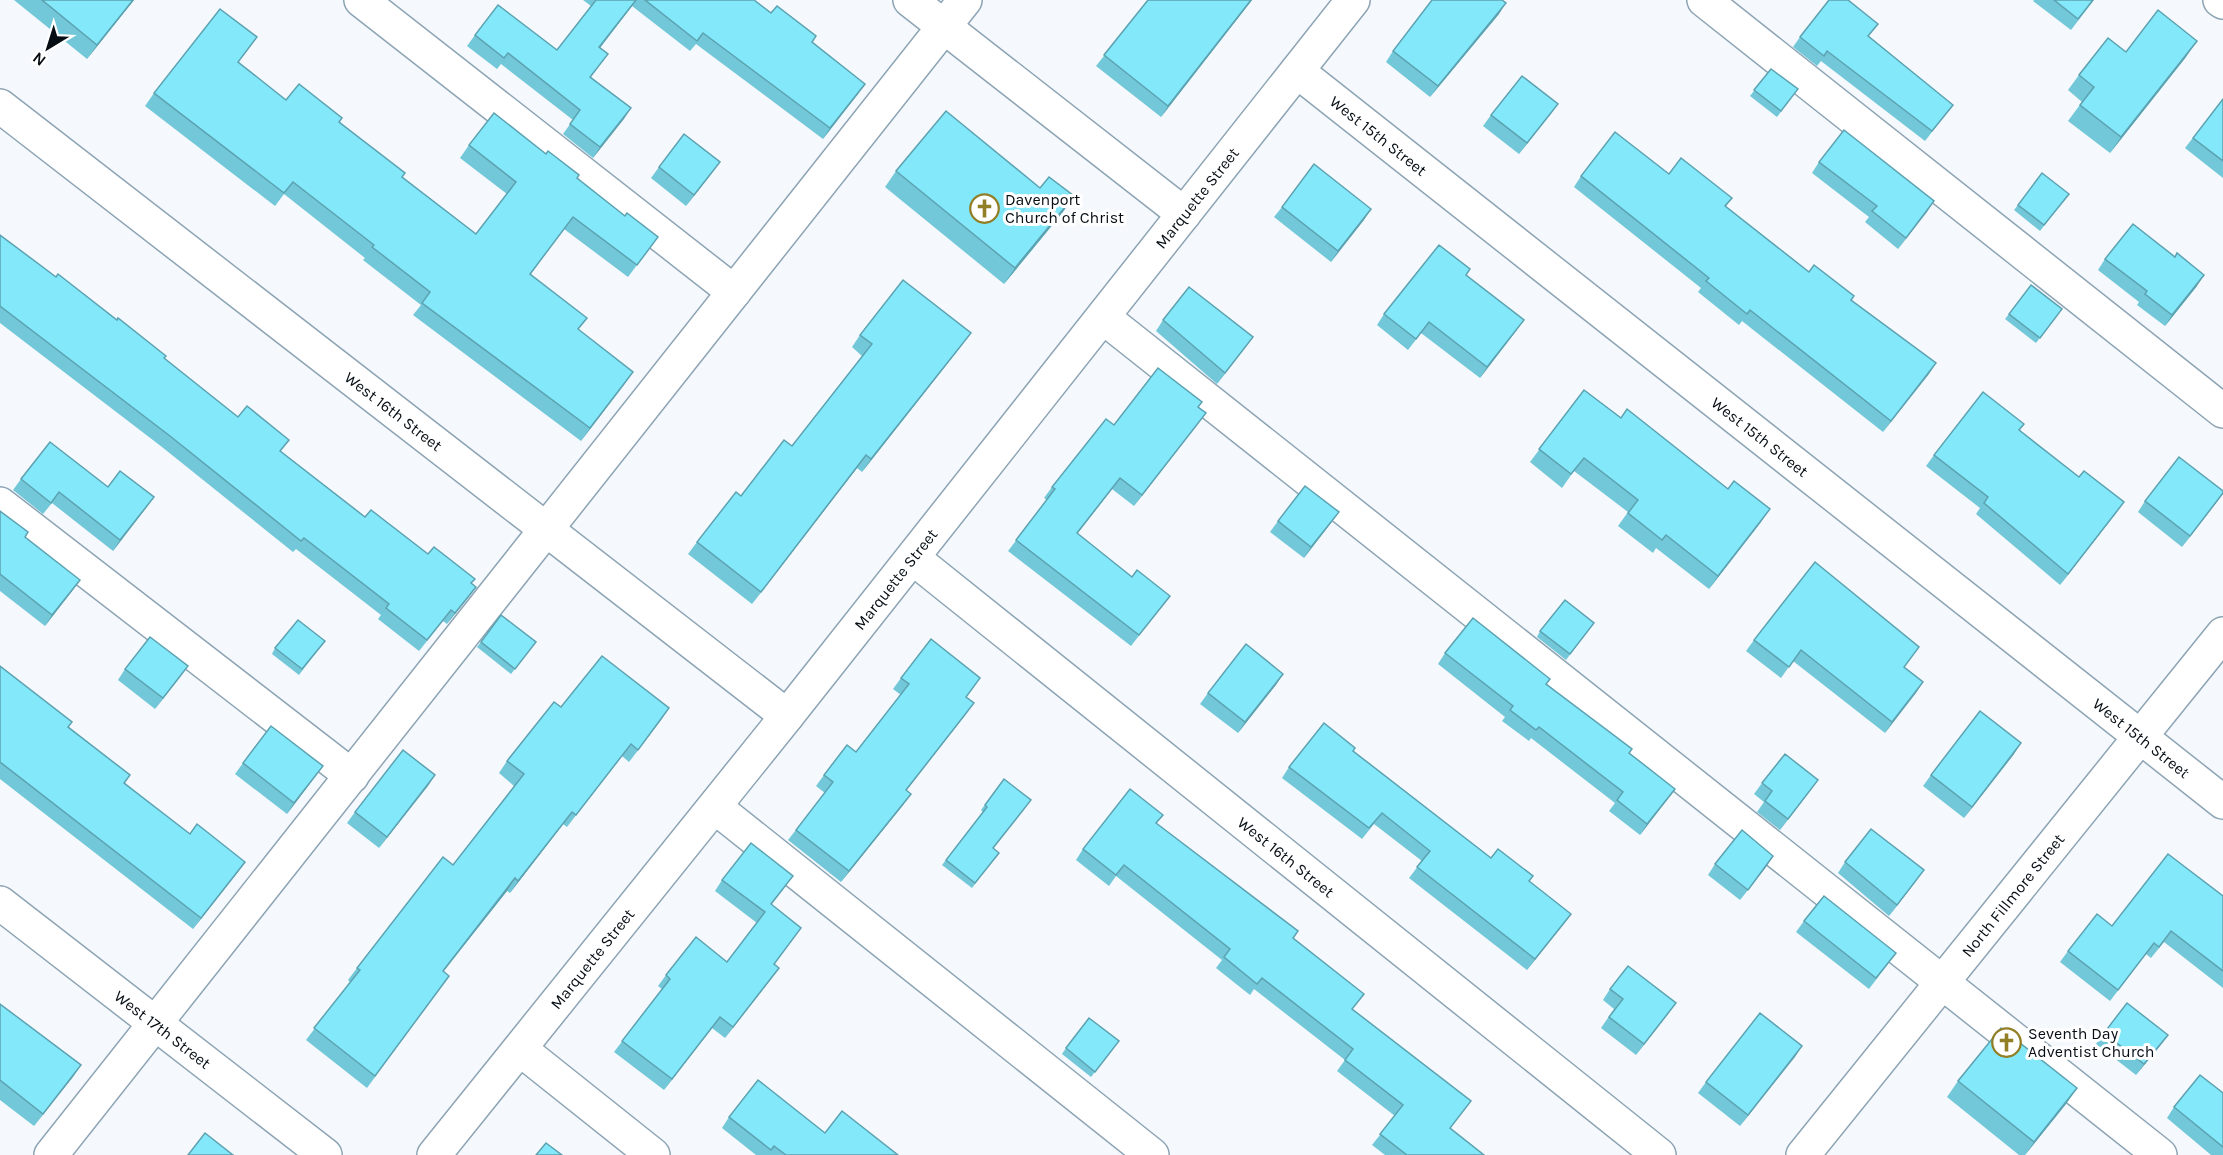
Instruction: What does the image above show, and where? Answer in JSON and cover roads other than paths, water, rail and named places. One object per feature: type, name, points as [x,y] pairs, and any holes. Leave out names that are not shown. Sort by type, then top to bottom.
[{"type":"street","points":[[362,0],[734,292]]},
{"type":"street","points":[[910,0],[1184,214]]},
{"type":"street","points":[[51,1155],[965,0]]},
{"type":"street","name":"Marquette Street","points":[[434,1155],[788,716],[1353,0]]},
{"type":"street","points":[[1704,0],[2223,411]]},
{"type":"street","name":"West 15th Street","points":[[1297,71],[2223,802]]},
{"type":"street","name":"West 16th Street","points":[[0,106],[788,716]]},
{"type":"street","points":[[1103,317],[2160,1155]]},
{"type":"street","points":[[0,504],[352,776]]},
{"type":"street","name":"West 16th Street","points":[[913,558],[1659,1155]]},
{"type":"street","name":"North Fillmore Street","points":[[1803,1155],[2223,634]]},
{"type":"street","points":[[715,807],[1152,1155]]},
{"type":"street","name":"West 17th Street","points":[[0,903],[325,1155]]},
{"type":"street","points":[[520,1049],[653,1155]]},
{"type":"place","name":"Davenport Church of Christ","points":[[984,208]]},
{"type":"place","name":"Seventh Day Adventist Church","points":[[2007,1042]]}]
